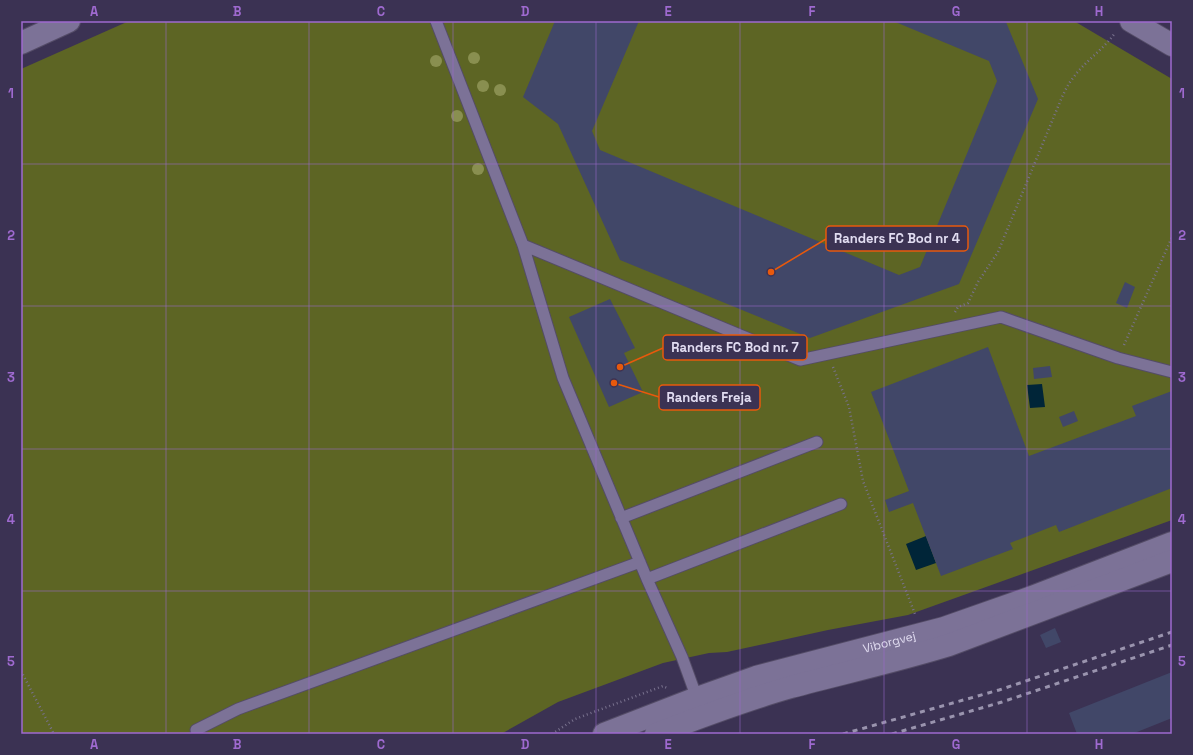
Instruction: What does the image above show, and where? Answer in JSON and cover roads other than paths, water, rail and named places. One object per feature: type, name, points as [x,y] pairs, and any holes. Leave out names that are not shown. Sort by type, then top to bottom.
[{"type":"street","points":[[21,43],[69,21]]},
{"type":"street","points":[[1123,27],[1172,45]]},
{"type":"street","name":"Viborgvej","points":[[656,734],[756,677],[923,634],[963,622],[1172,543]]},
{"type":"street","name":"Viborgvej","points":[[604,734],[701,707],[791,688],[949,645],[1172,560]]},
{"type":"lane","points":[[436,21],[523,245],[562,378],[647,579],[682,657],[701,707]]},
{"type":"lane","points":[[523,245],[800,360],[1001,317],[1118,358],[1172,372]]},
{"type":"lane","points":[[622,518],[817,442]]},
{"type":"lane","points":[[647,579],[841,504]]},
{"type":"lane","points":[[196,730],[238,709],[640,562]]},
{"type":"water","points":[[1042,384],[1045,407],[1030,408],[1027,385]]},
{"type":"water","points":[[926,536],[936,563],[916,570],[906,544]]},
{"type":"railway","points":[[843,734],[999,690],[1172,632]]},
{"type":"railway","points":[[892,734],[1002,702],[1172,645]]},
{"type":"place","name":"Randers FC Bod nr 4","points":[[771,272]]},
{"type":"place","name":"Randers FC Bod nr. 7","points":[[620,367]]},
{"type":"place","name":"Randers Freja","points":[[614,383]]}]
